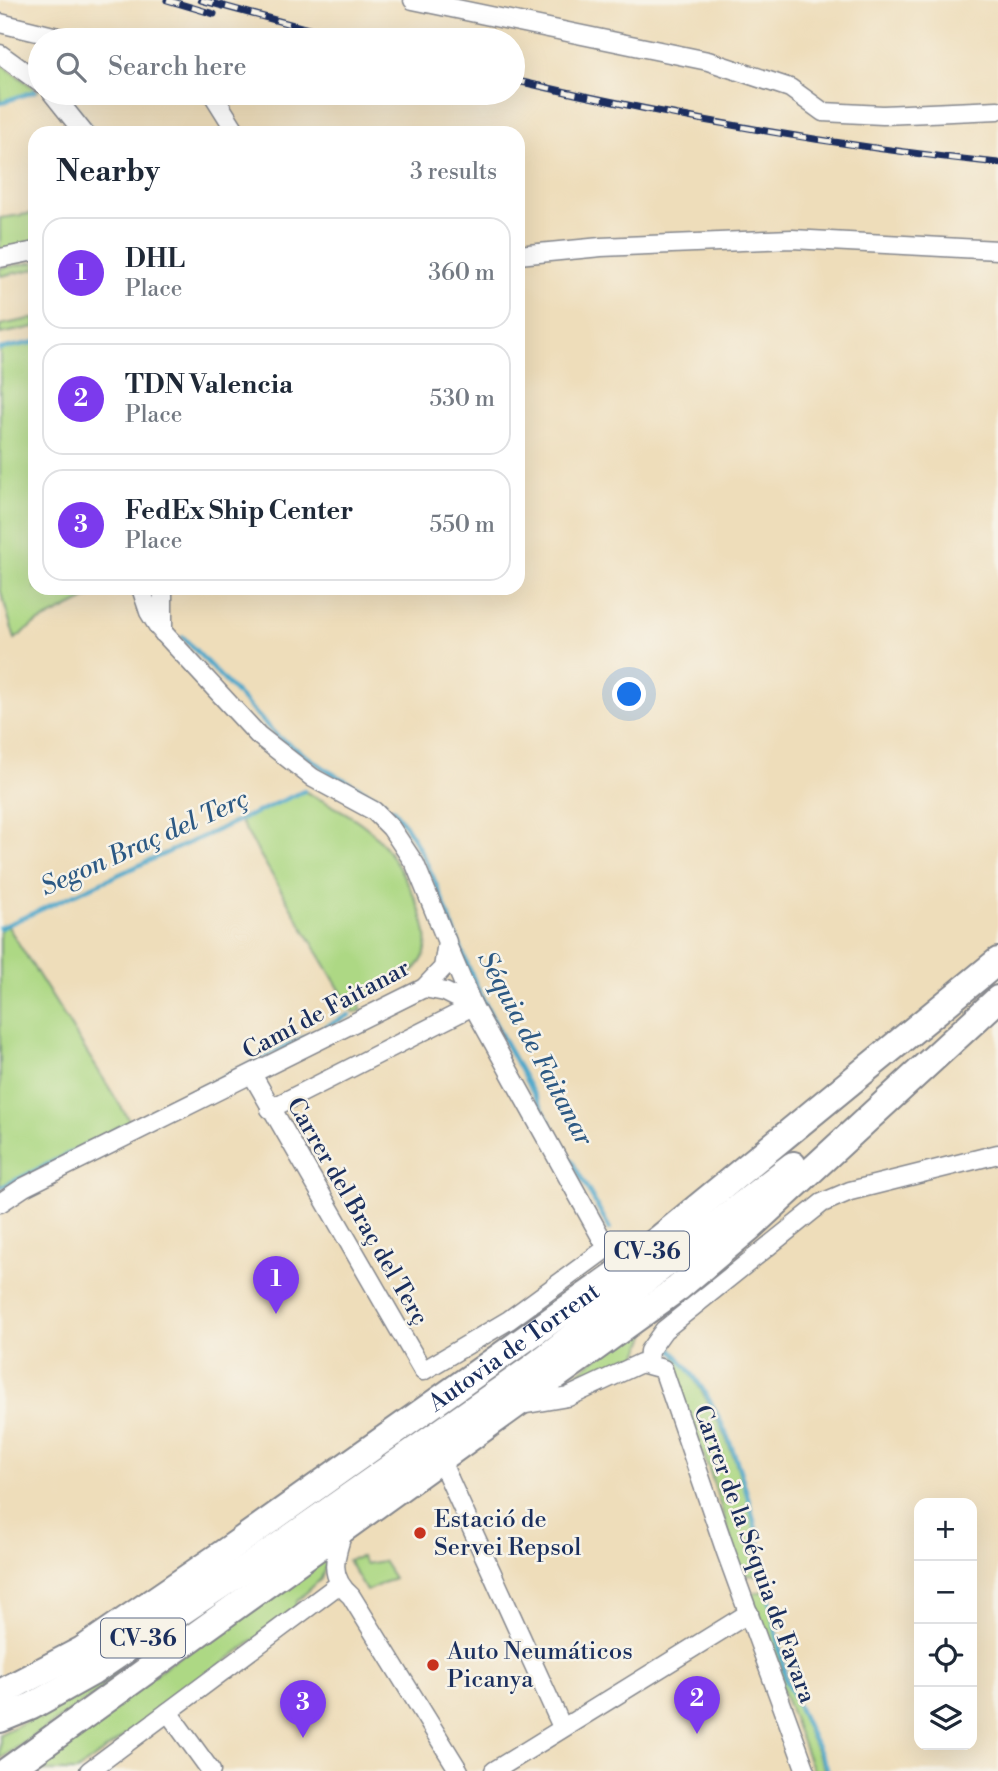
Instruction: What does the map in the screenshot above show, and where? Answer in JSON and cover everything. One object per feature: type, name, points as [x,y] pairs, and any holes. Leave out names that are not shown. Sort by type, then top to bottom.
[{"type":"highway","name":"Autovia de Torrent","points":[[0,1693],[93,1642],[499,1358],[692,1216],[998,961]]},
{"type":"highway","name":"Autovia de Torrent","points":[[0,1719],[32,1706],[91,1673],[532,1368],[679,1256],[998,999]]},
{"type":"highway","points":[[7,1771],[678,1288],[750,1227],[998,999]]},
{"type":"highway","points":[[0,1675],[72,1636],[280,1495],[499,1358]]},
{"type":"street","points":[[412,0],[708,61],[790,88],[823,112],[883,115],[998,110]]},
{"type":"street","points":[[0,23],[28,30]]},
{"type":"street","points":[[0,54],[28,74]]},
{"type":"street","points":[[62,105],[78,126]]},
{"type":"street","points":[[220,105],[233,126]]},
{"type":"street","points":[[525,254],[601,247],[792,239],[998,250]]},
{"type":"street","points":[[0,258],[28,252]]},
{"type":"street","points":[[143,595],[149,612],[163,633],[258,736],[313,778],[374,811],[391,828],[415,864],[473,1006]]},
{"type":"street","points":[[163,595],[163,633]]},
{"type":"street","name":"Camí de Faitanar","points":[[0,1203],[24,1187],[253,1076],[424,988],[443,968],[446,942]]},
{"type":"street","points":[[424,988],[445,992],[473,1006]]},
{"type":"street","points":[[270,1109],[473,1006]]},
{"type":"street","name":"Carrer del Braç del Terç","points":[[253,1076],[422,1371],[509,1320],[607,1248],[473,1006]]},
{"type":"street","points":[[515,1406],[568,1396],[641,1363],[648,1363],[649,1351],[664,1330],[822,1203],[850,1191],[998,1154]]},
{"type":"street","name":"Carrer de la Séquia de Favara","points":[[648,1363],[663,1369],[806,1771]]},
{"type":"street","points":[[441,1461],[562,1727]]},
{"type":"street","points":[[345,1526],[334,1569],[338,1585],[351,1596],[459,1771]]},
{"type":"street","points":[[89,1771],[338,1585]]},
{"type":"street","points":[[494,1771],[749,1613]]},
{"type":"street","points":[[168,1712],[211,1771]]},
{"type":"green space","points":[[0,63],[28,84],[28,94],[0,102]]},
{"type":"green space","points":[[28,214],[28,249],[0,254],[0,218]]},
{"type":"green space","points":[[28,263],[28,270],[0,276],[0,268]]},
{"type":"green space","points":[[28,319],[28,328],[0,334],[0,325]]},
{"type":"green space","points":[[28,343],[28,595],[94,595],[33,625],[15,639],[0,589],[0,349]]},
{"type":"green space","points":[[304,791],[357,821],[382,843],[412,891],[425,927],[424,956],[419,964],[404,977],[359,1002],[362,1011],[353,1012],[240,821]]},
{"type":"green space","points":[[7,925],[130,1121],[0,1188],[0,928]]},
{"type":"green space","points":[[639,1325],[646,1335],[638,1355],[586,1381],[562,1385]]},
{"type":"green space","points":[[678,1356],[711,1407],[735,1460],[766,1576],[742,1575],[710,1472],[669,1363]]},
{"type":"green space","points":[[332,1547],[321,1579],[297,1601],[295,1610],[77,1771],[19,1771]]},
{"type":"green space","points":[[361,1557],[365,1564],[383,1561],[394,1578],[366,1591],[348,1560]]},
{"type":"green space","points":[[270,1565],[97,1693],[0,1759],[0,1734],[63,1703]]},
{"type":"green space","points":[[768,1590],[786,1681],[825,1771],[813,1771],[774,1668],[751,1594]]},
{"type":"waterway","points":[[0,103],[28,93]]},
{"type":"waterway","name":"Séquia de Faitanar","points":[[74,105],[89,126]]},
{"type":"waterway","points":[[0,349],[28,343]]},
{"type":"waterway","name":"Séquia de Faitanar","points":[[183,637],[277,736],[330,772],[385,802]]},
{"type":"waterway","name":"Segon Braç del Terç","points":[[0,928],[304,791]]},
{"type":"waterway","name":"Séquia de Faitanar","points":[[393,809],[408,830],[432,876],[470,971],[496,1025],[610,1229]]},
{"type":"waterway","points":[[0,1188],[349,1015]]},
{"type":"waterway","name":"Séquia de Faitanar","points":[[668,1346],[707,1395],[722,1423],[753,1514],[766,1576]]},
{"type":"waterway","name":"Séquia de Faitanar","points":[[768,1590],[786,1681],[828,1771]]},
{"type":"railway","points":[[167,0],[214,14]]},
{"type":"railway","points":[[201,0],[305,28]]},
{"type":"railway","points":[[525,83],[754,129],[998,163]]},
{"type":"place","name":"DHL","points":[[276,1314]]},
{"type":"place","name":"Estació de Servei Repsol","points":[[420,1533]]},
{"type":"place","name":"Auto Neumáticos Picanya","points":[[433,1665]]},
{"type":"place","name":"TDN Valencia","points":[[697,1734]]},
{"type":"place","name":"FedEx Ship Center","points":[[303,1738]]}]
